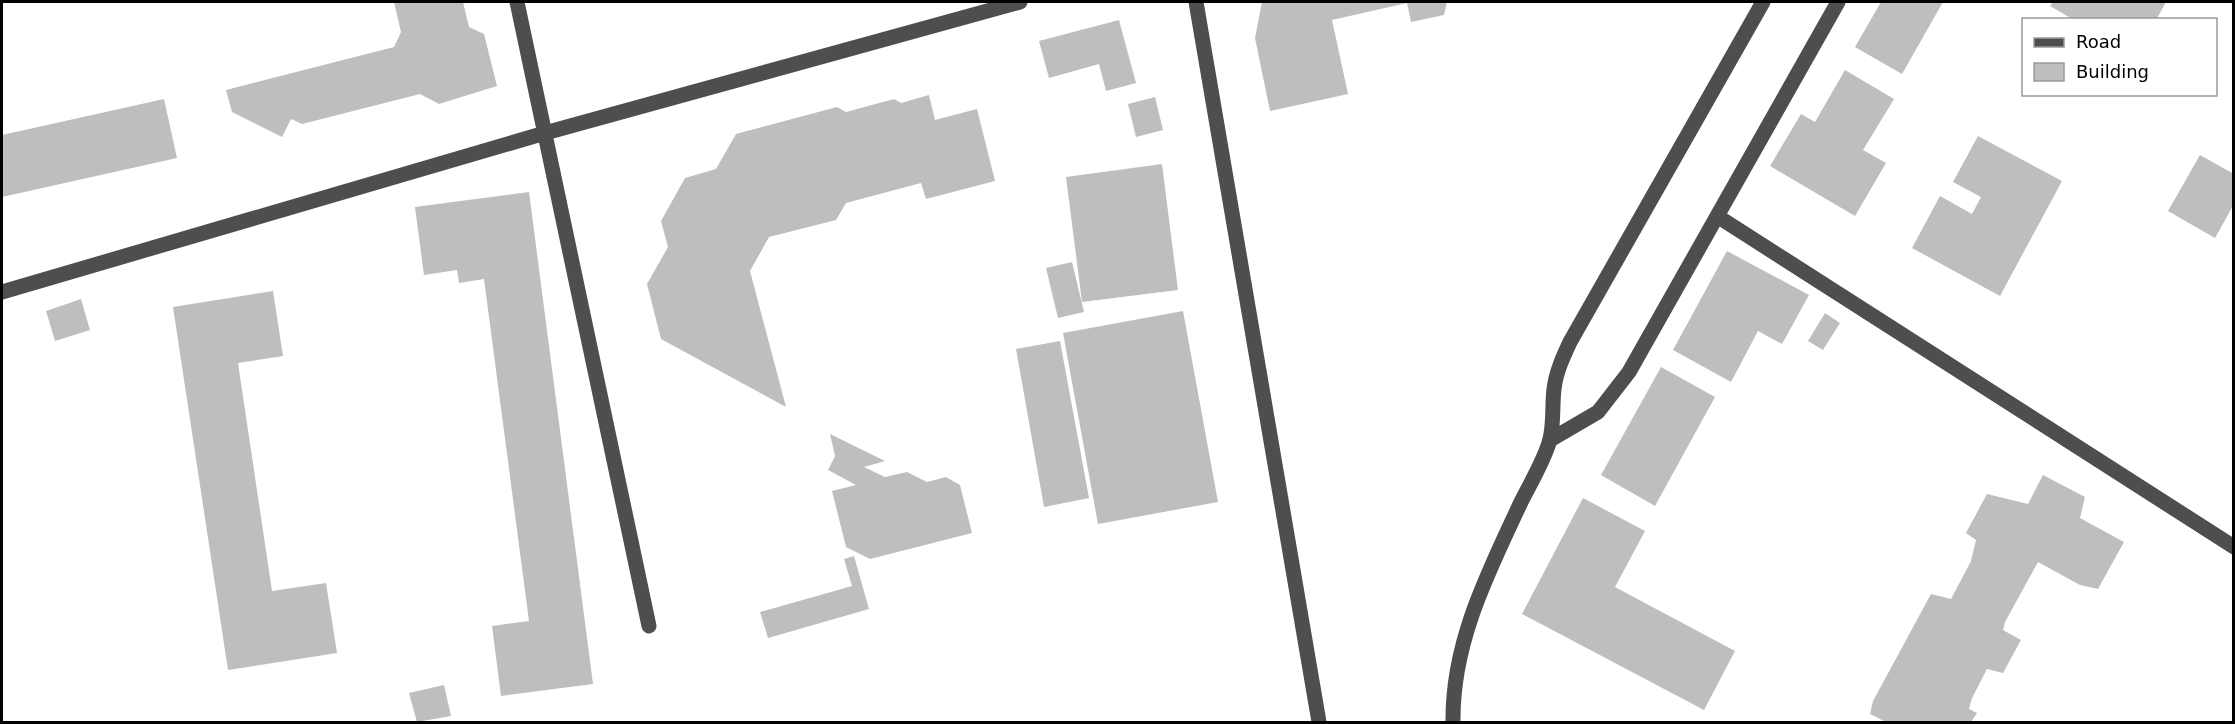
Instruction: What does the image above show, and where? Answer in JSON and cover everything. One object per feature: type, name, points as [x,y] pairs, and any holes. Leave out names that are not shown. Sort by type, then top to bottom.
[{"type":"street","points":[[518,2],[649,626]]},
{"type":"street","points":[[2,292],[545,133],[1020,2]]},
{"type":"street","points":[[1196,2],[1319,723]]},
{"type":"street","points":[[1453,723],[1453,693],[1458,661],[1467,629],[1480,592],[1550,440],[1554,388],[1560,364],[1570,342],[1763,2]]},
{"type":"street","points":[[1550,440],[1598,412],[1629,372],[1838,2]]},
{"type":"street","points":[[1717,216],[2234,547]]},
{"type":"building","points":[[394,2],[463,2],[469,27],[484,34],[497,86],[439,104],[420,94],[302,124],[291,119],[282,137],[232,112],[226,90],[394,47],[401,32]]},
{"type":"building","points":[[1262,2],[1447,2],[1444,15],[1411,22],[1407,3],[1332,20],[1348,94],[1270,111],[1255,38]]},
{"type":"building","points":[[1881,2],[1943,2],[1902,74],[1855,47]]},
{"type":"building","points":[[2053,2],[2166,2],[2157,18],[2071,18],[2050,6]]},
{"type":"building","points":[[1119,20],[1136,83],[1106,91],[1099,64],[1049,78],[1039,41]]},
{"type":"building","points":[[1845,70],[1894,99],[1863,150],[1886,163],[1855,216],[1770,166],[1801,114],[1815,122]]},
{"type":"building","points":[[929,95],[935,120],[977,109],[995,181],[926,199],[921,183],[846,203],[836,220],[769,237],[750,271],[786,407],[661,339],[647,284],[668,247],[661,221],[685,178],[716,169],[736,134],[837,107],[846,112],[894,99],[901,103]]},
{"type":"building","points":[[1155,97],[1163,130],[1136,137],[1128,104]]},
{"type":"building","points":[[164,99],[177,158],[2,197],[2,135]]},
{"type":"building","points":[[1978,136],[2062,181],[2000,296],[1912,248],[1940,196],[1972,214],[1981,197],[1953,182]]},
{"type":"building","points":[[2200,155],[2234,174],[2234,204],[2215,238],[2168,211]]},
{"type":"building","points":[[1162,164],[1178,290],[1082,302],[1066,177]]},
{"type":"building","points":[[529,192],[593,684],[501,696],[492,626],[529,621],[484,279],[459,283],[457,270],[424,275],[415,207]]},
{"type":"building","points":[[1727,251],[1809,295],[1782,344],[1758,331],[1731,382],[1673,350]]},
{"type":"building","points":[[1072,262],[1084,312],[1058,318],[1046,268]]},
{"type":"building","points":[[273,291],[283,356],[238,363],[272,591],[326,583],[337,653],[228,670],[173,307]]},
{"type":"building","points":[[81,299],[90,330],[55,341],[46,311]]},
{"type":"building","points":[[1183,311],[1218,502],[1098,524],[1063,333]]},
{"type":"building","points":[[1825,313],[1840,323],[1823,350],[1808,341]]},
{"type":"building","points":[[1060,341],[1089,498],[1044,507],[1016,349]]},
{"type":"building","points":[[1661,367],[1715,397],[1655,506],[1601,475]]},
{"type":"building","points":[[830,434],[885,461],[864,467],[885,477],[907,472],[927,482],[946,477],[960,485],[972,533],[870,559],[846,547],[832,491],[856,485],[828,470],[835,456]]},
{"type":"building","points":[[2043,475],[2085,497],[2080,518],[2124,542],[2098,589],[2080,585],[2038,562],[2005,622],[2003,630],[2021,640],[2003,673],[1987,669],[1972,698],[1969,709],[1977,713],[1971,722],[1886,722],[1870,714],[1873,701],[1931,594],[1951,599],[1971,561],[1976,540],[1966,533],[1987,494],[2028,504]]},
{"type":"building","points":[[1583,498],[1645,531],[1615,587],[1735,651],[1704,710],[1522,614]]},
{"type":"building","points":[[854,556],[869,609],[768,638],[760,612],[852,586],[844,559]]},
{"type":"building","points":[[444,685],[451,716],[417,722],[409,693]]}]
